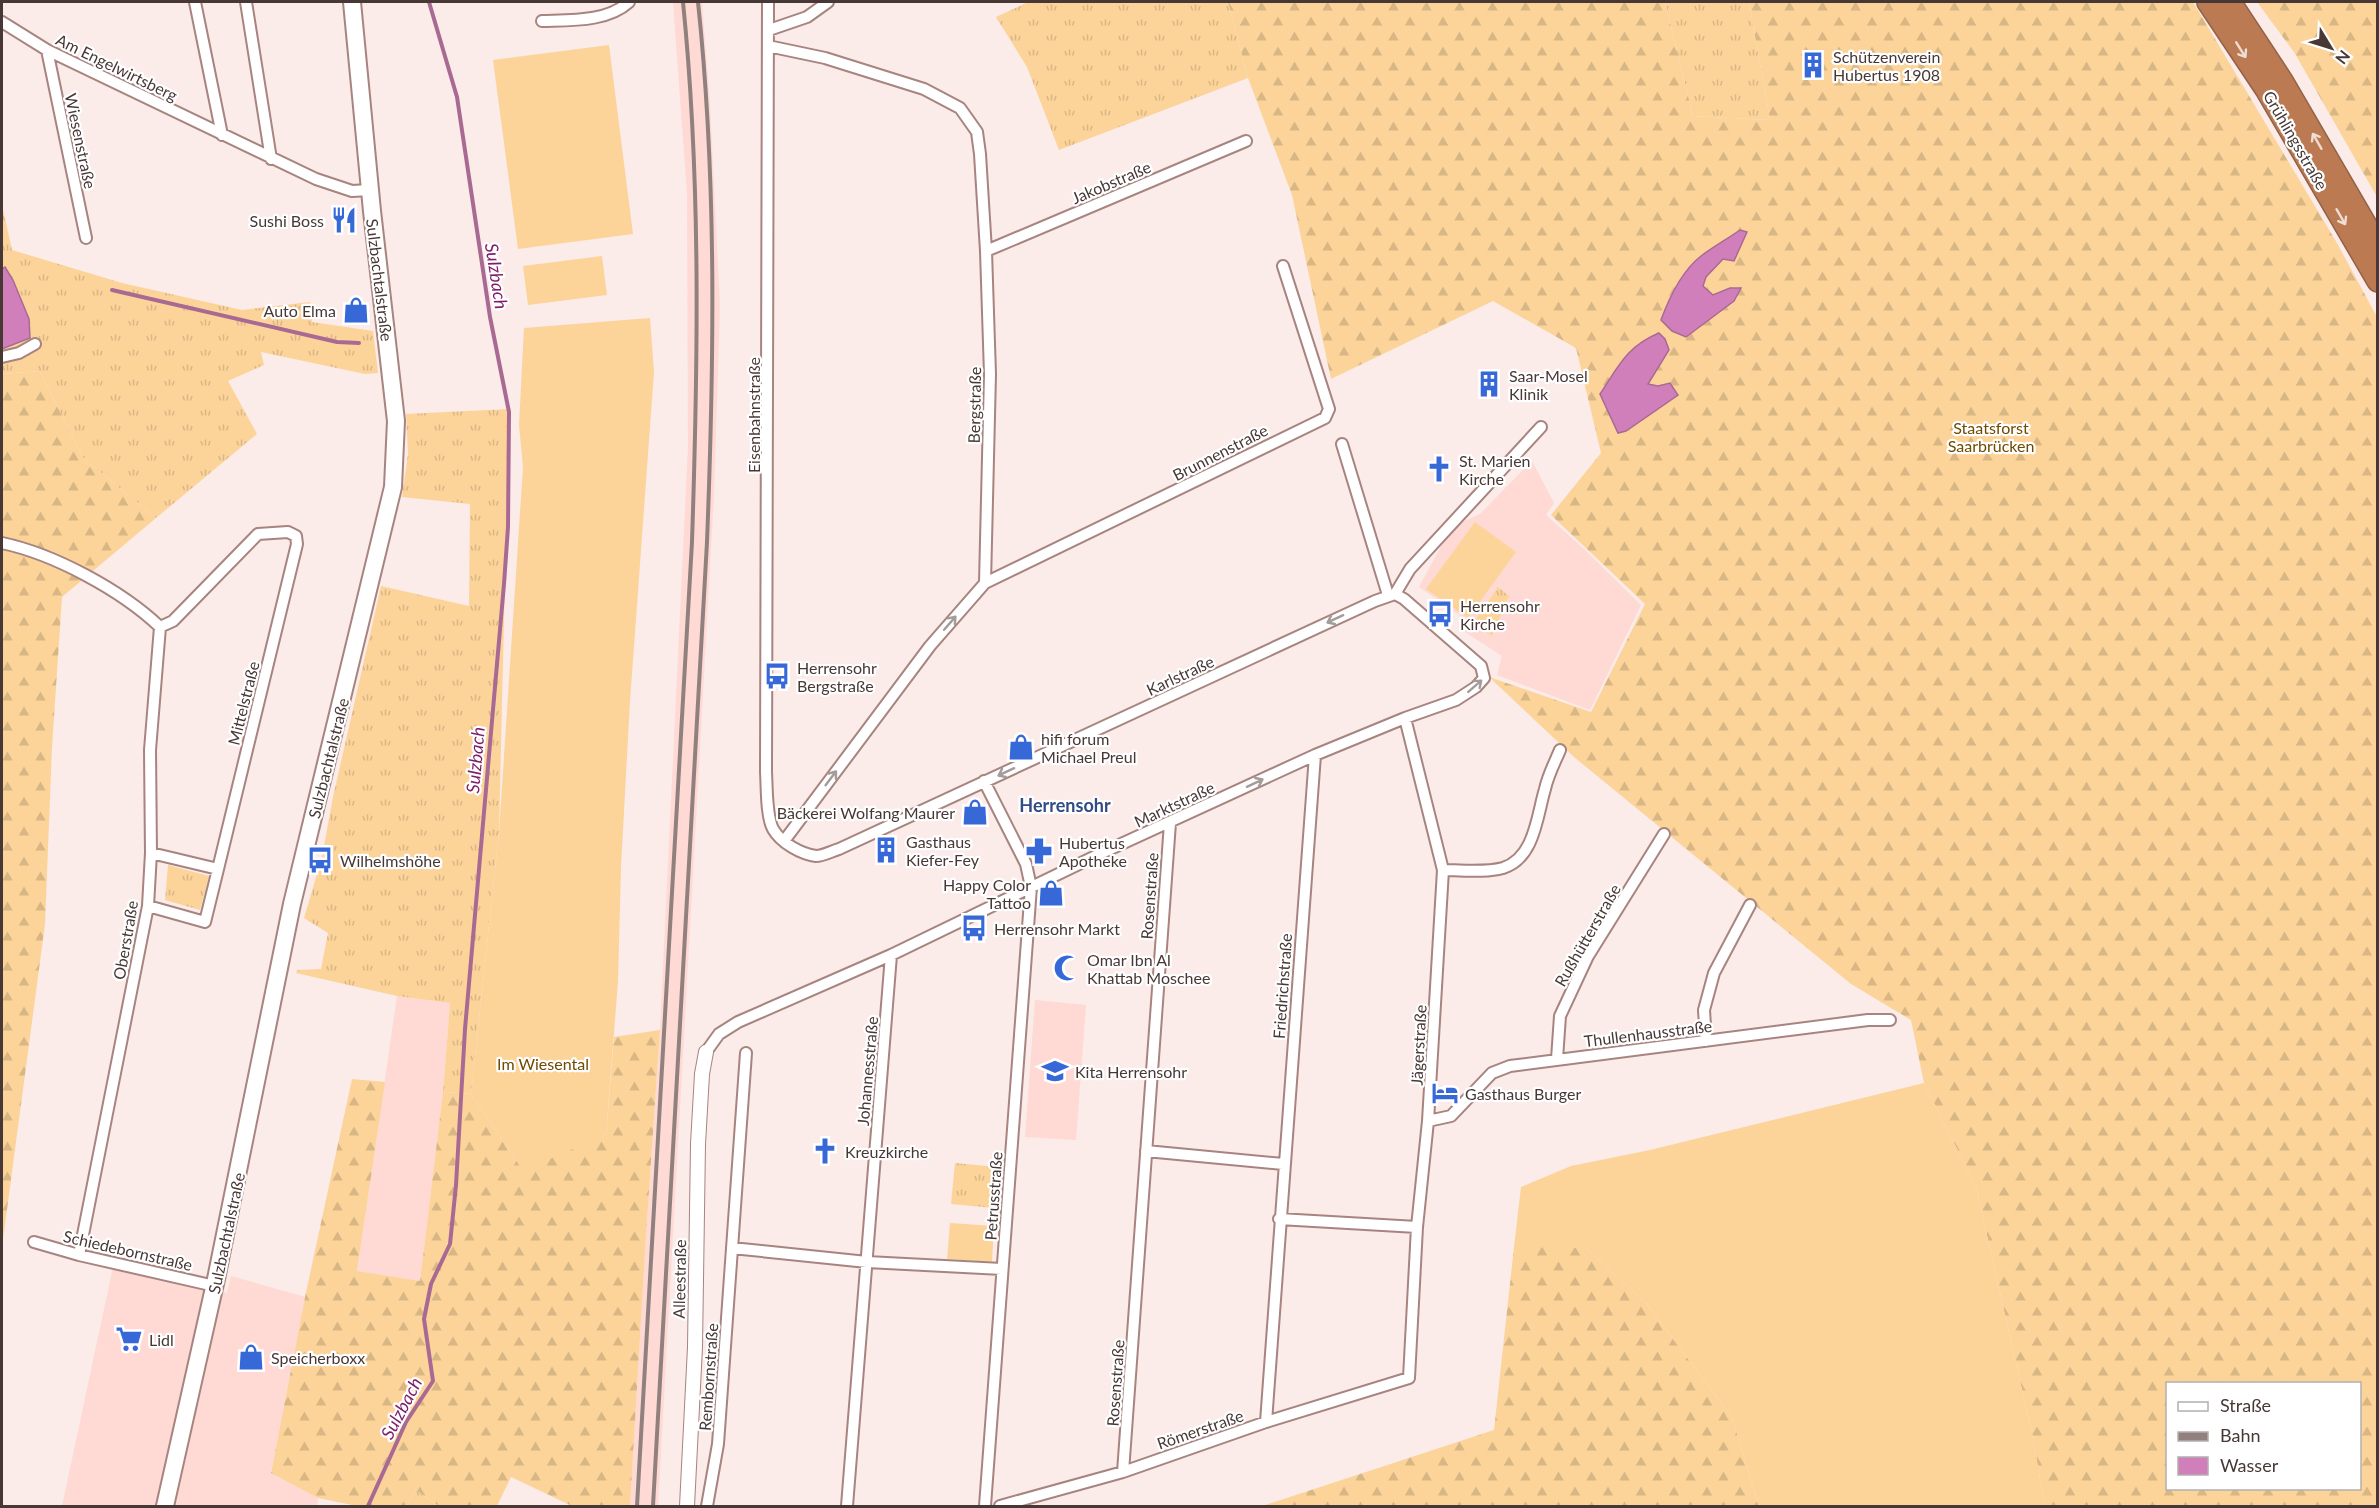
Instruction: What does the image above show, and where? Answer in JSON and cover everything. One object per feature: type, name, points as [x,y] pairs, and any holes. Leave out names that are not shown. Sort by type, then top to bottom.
[{"type":"highway","name":"Grühlingsstraße","points":[[2208,2],[2266,89],[2378,281]]},
{"type":"highway","points":[[2230,2],[2282,81],[2378,246]]},
{"type":"main road","name":"Sulzbachtalstraße","points":[[165,1506],[215,1286],[290,911],[393,487],[396,421],[352,2]]},
{"type":"street","points":[[195,2],[222,135]]},
{"type":"street","points":[[246,2],[271,159]]},
{"type":"street","points":[[542,21],[598,17],[620,10],[629,2]]},
{"type":"street","name":"Eisenbahnstraße","points":[[768,2],[766,772],[772,828]]},
{"type":"street","points":[[769,30],[807,17],[828,2]]},
{"type":"street","name":"Am Engelwirtsberg","points":[[2,22],[46,50],[271,159],[333,186],[352,191],[370,190]]},
{"type":"street","name":"Bergstraße","points":[[768,46],[825,58],[924,89],[960,108],[977,132],[986,251],[990,374],[985,583]]},
{"type":"street","name":"Wiesenstraße","points":[[46,50],[86,238]]},
{"type":"street","name":"Jakobstraße","points":[[986,251],[1246,141]]},
{"type":"street","name":"Brunnenstraße","points":[[985,583],[1325,418],[1329,409],[1283,266]]},
{"type":"street","points":[[2,357],[19,353],[35,344]]},
{"type":"street","points":[[1392,594],[1410,569],[1541,427]]},
{"type":"street","points":[[1342,444],[1392,594]]},
{"type":"street","name":"Mittelstraße","points":[[148,906],[205,922],[297,544],[296,536],[288,532],[258,534],[172,621],[160,627]]},
{"type":"street","points":[[2,543],[72,568],[113,592],[160,627]]},
{"type":"street","points":[[784,841],[930,646],[985,583]]},
{"type":"street","name":"Karlstraße","points":[[772,828],[784,841],[801,851],[818,856],[839,849],[1392,594]]},
{"type":"street","name":"Marktstraße","points":[[706,1052],[719,1034],[738,1022],[891,955],[1315,755],[1456,700],[1476,687],[1484,678],[1481,666],[1411,605],[1392,594]]},
{"type":"street","name":"Oberstraße","points":[[79,1255],[148,906],[152,852],[150,750],[160,627]]},
{"type":"street","name":"Jägerstraße","points":[[1405,718],[1443,870],[1428,1121],[1417,1227],[1409,1378]]},
{"type":"street","points":[[1443,870],[1488,871],[1506,867],[1517,861],[1532,836],[1545,786],[1560,750]]},
{"type":"street","name":"Friedrichstraße","points":[[1266,1422],[1283,1164],[1315,755]]},
{"type":"street","points":[[984,782],[1026,864],[1031,887]]},
{"type":"street","name":"Rosenstraße","points":[[1123,1472],[1170,823]]},
{"type":"street","name":"Rußhütterstraße","points":[[1557,1059],[1560,1016],[1588,956],[1664,834]]},
{"type":"street","points":[[152,852],[218,869]]},
{"type":"street","name":"Petrusstraße","points":[[985,1506],[1031,887]]},
{"type":"street","points":[[1706,1041],[1704,1010],[1714,973],[1750,905]]},
{"type":"street","name":"Johannesstraße","points":[[847,1506],[891,955]]},
{"type":"street","name":"Thullenhausstraße","points":[[1428,1121],[1451,1116],[1492,1073],[1510,1066],[1868,1020],[1890,1020]]},
{"type":"street","name":"Alleestraße","points":[[687,1506],[695,1347],[698,1144],[702,1074],[706,1052]]},
{"type":"street","name":"Rembornstraße","points":[[707,1506],[718,1444],[746,1053]]},
{"type":"street","points":[[1146,1151],[1283,1164]]},
{"type":"street","points":[[1279,1219],[1417,1227]]},
{"type":"street","name":"Schiedebornstraße","points":[[34,1242],[79,1255],[215,1286]]},
{"type":"street","points":[[732,1248],[867,1262],[1002,1269]]},
{"type":"street","name":"Römerstraße","points":[[1000,1506],[1123,1472],[1266,1422],[1409,1378]]},
{"type":"shaded area","points":[[673,2],[702,2],[710,105],[720,306],[714,494],[658,1506],[630,1506],[660,1030],[688,447],[687,193]]},
{"type":"shaded area","points":[[1532,461],[1554,503],[1546,515],[1641,605],[1590,710],[1497,675],[1502,656],[1462,630],[1467,620],[1419,587],[1444,541],[1460,523],[1480,514]]},
{"type":"shaded area","points":[[397,996],[450,1003],[443,1092],[420,1281],[357,1272]]},
{"type":"shaded area","name":"Kita Herrensohr","points":[[1035,1000],[1086,1005],[1076,1140],[1025,1137]]},
{"type":"shaded area","points":[[113,1267],[227,1293],[231,1276],[305,1297],[271,1472],[318,1498],[317,1506],[62,1506]]},
{"type":"green space","points":[[1028,2],[1228,2],[1248,78],[1059,150],[1027,67],[996,17]]},
{"type":"green space","name":"Staatsforst Saarbrücken","points":[[1228,2],[1665,2],[1693,116],[1770,120],[1749,2],[2193,2],[2337,243],[2377,317],[2377,1506],[2045,1506],[2032,1434],[1976,1187],[1924,1083],[1911,1020],[1851,984],[1574,757],[1489,677],[1591,712],[1645,604],[1551,515],[1601,453],[1576,348],[1493,301],[1331,379],[1292,195],[1248,78]]},
{"type":"green space","points":[[1665,2],[1749,2],[1770,120],[1693,116]]},
{"type":"green space","points":[[2257,2],[2377,2],[2377,197],[2294,52]]},
{"type":"green space","points":[[609,45],[633,234],[518,249],[493,60]]},
{"type":"green space","points":[[2,205],[12,250],[122,283],[242,310],[310,302],[312,322],[373,331],[378,373],[365,374],[261,352],[264,365],[228,381],[257,434],[156,518],[83,458],[40,371],[2,374]]},
{"type":"green space","points":[[602,256],[607,295],[528,305],[523,266]]},
{"type":"green space","name":"Im Wiesental","points":[[650,318],[654,372],[630,701],[621,867],[618,981],[606,1135],[531,1167],[520,1166],[471,1094],[499,832],[523,467],[519,425],[524,328]]},
{"type":"green space","points":[[40,371],[83,458],[156,518],[62,597],[52,747],[45,924],[2,1247],[2,374]]},
{"type":"green space","points":[[509,409],[499,832],[471,1094],[443,1092],[450,1003],[397,996],[296,973],[297,970],[321,969],[328,933],[304,918],[322,857],[333,797],[381,586],[469,606],[470,504],[402,497],[408,454],[406,414]]},
{"type":"green space","points":[[1475,522],[1516,552],[1468,618],[1426,589]]},
{"type":"green space","points":[[1498,587],[1509,596],[1492,636],[1474,622]]},
{"type":"green space","points":[[168,865],[209,876],[200,910],[165,900]]},
{"type":"green space","points":[[660,1030],[630,1506],[572,1506],[511,1477],[497,1506],[439,1506],[415,1490],[407,1506],[357,1506],[318,1498],[271,1473],[305,1297],[352,1079],[385,1082],[357,1271],[420,1281],[443,1092],[471,1094],[520,1166],[606,1135],[614,1037]]},
{"type":"green space","points":[[1924,1083],[1976,1187],[2032,1434],[2045,1506],[1759,1506],[1732,1417],[1646,1303],[1586,1248],[1514,1247],[1521,1187],[1571,1166],[1650,1150]]},
{"type":"green space","points":[[955,1163],[998,1167],[994,1208],[951,1204]]},
{"type":"green space","points":[[950,1223],[994,1226],[992,1262],[947,1259]]},
{"type":"green space","points":[[1514,1247],[1586,1248],[1646,1303],[1732,1417],[1759,1506],[1262,1506],[1494,1430]]},
{"type":"green space","points":[[415,1490],[439,1506],[407,1506]]},
{"type":"water","points":[[1740,230],[1747,232],[1734,261],[1723,259],[1706,277],[1703,286],[1713,295],[1730,288],[1741,288],[1734,301],[1686,337],[1672,331],[1661,320],[1682,277],[1701,256]]},
{"type":"water","points":[[5,267],[13,280],[29,319],[30,338],[2,349],[2,269]]},
{"type":"water","points":[[1659,333],[1665,339],[1669,350],[1648,384],[1658,386],[1670,383],[1678,395],[1626,431],[1618,433],[1600,394],[1624,358],[1639,344]]},
{"type":"waterway","name":"Sulzbach","points":[[368,1506],[406,1422],[433,1381],[424,1319],[431,1284],[450,1244],[456,1185],[465,1029],[508,527],[509,412],[490,317],[457,97],[429,2]]},
{"type":"waterway","points":[[112,290],[337,342],[359,343]]},
{"type":"railway","points":[[637,1506],[692,542],[697,339],[695,204],[693,136],[683,2]]},
{"type":"railway","points":[[653,1506],[707,542],[712,339],[711,204],[698,2]]},
{"type":"place","name":"Schützenverein Hubertus 1908","points":[[1813,65]]},
{"type":"place","name":"Sushi Boss","points":[[344,220]]},
{"type":"place","name":"Auto Elma","points":[[356,310]]},
{"type":"place","name":"Saar-Mosel Klinik","points":[[1489,384]]},
{"type":"place","name":"St. Marien Kirche","points":[[1439,469]]},
{"type":"place","name":"Herrensohr Kirche","points":[[1440,614]]},
{"type":"place","name":"Herrensohr Bergstraße","points":[[777,676]]},
{"type":"place","name":"hifi forum Michael Preul","points":[[1021,747]]},
{"type":"place","name":"Bäckerei Wolfang Maurer","points":[[975,812]]},
{"type":"place","name":"Gasthaus Kiefer-Fey","points":[[886,850]]},
{"type":"place","name":"Hubertus Apotheke","points":[[1039,851]]},
{"type":"place","name":"Wilhelmshöhe","points":[[320,860]]},
{"type":"place","name":"Happy Color Tattoo","points":[[1051,893]]},
{"type":"place","name":"Herrensohr Markt","points":[[974,928]]},
{"type":"place","name":"Omar Ibn Al Khattab Moschee","points":[[1067,968]]},
{"type":"place","name":"Kita Herrensohr","points":[[1055,1071]]},
{"type":"place","name":"Gasthaus Burger","points":[[1445,1093]]},
{"type":"place","name":"Kreuzkirche","points":[[825,1151]]},
{"type":"place","name":"Lidl","points":[[129,1339]]},
{"type":"place","name":"Speicherboxx","points":[[251,1357]]},
{"type":"district","name":"Herrensohr","points":[[1065,805]]}]
